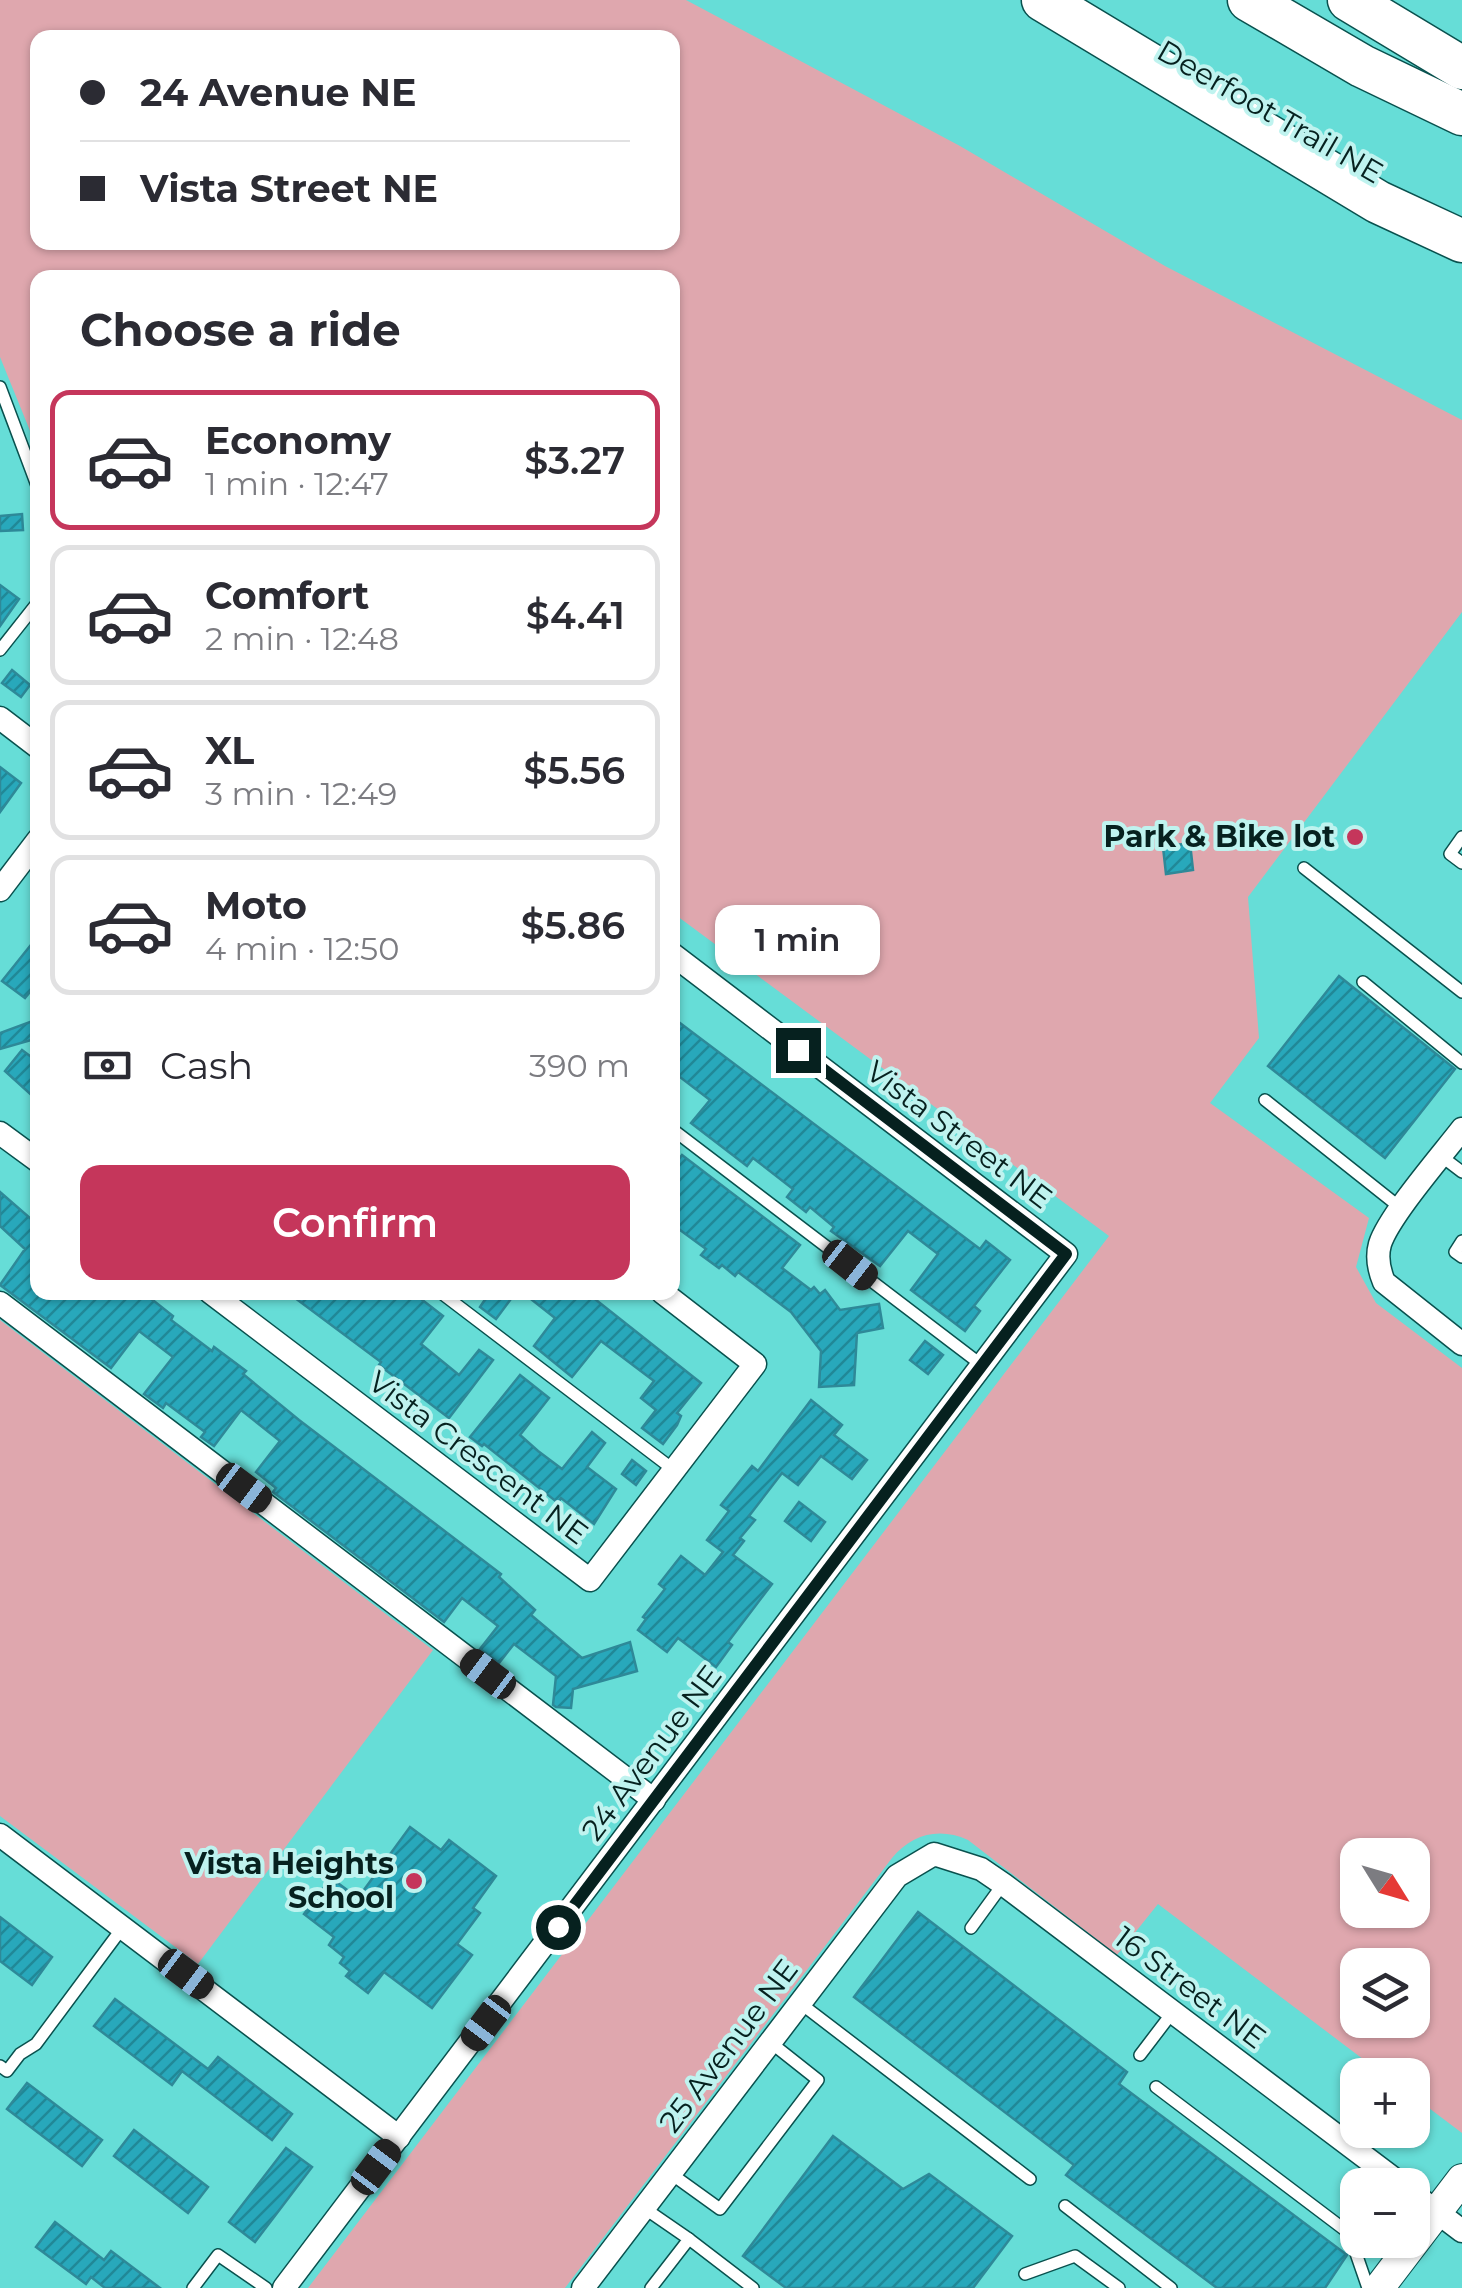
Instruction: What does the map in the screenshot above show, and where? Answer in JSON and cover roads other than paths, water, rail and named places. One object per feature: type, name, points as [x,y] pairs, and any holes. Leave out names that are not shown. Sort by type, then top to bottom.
[{"type":"highway","points":[[1043,0],[1378,202],[1462,240]]},
{"type":"highway","name":"Deerfoot Trail NE","points":[[1082,0],[1156,49],[1310,140],[1462,217]]},
{"type":"highway","points":[[1249,0],[1362,66],[1462,114]]},
{"type":"highway","points":[[1349,0],[1462,68]]},
{"type":"street","points":[[0,718],[30,740]]},
{"type":"street","points":[[0,890],[30,851]]},
{"type":"street","name":"Vista Street NE","points":[[680,960],[1066,1254]]},
{"type":"street","points":[[1462,1129],[1402,1208],[1380,1245],[1378,1268],[1384,1282],[1462,1344]]},
{"type":"street","points":[[0,1133],[30,1156]]},
{"type":"street","name":"24 Avenue NE","points":[[284,2288],[1066,1254]]},
{"type":"street","name":"Vista Crescent NE","points":[[221,1300],[590,1580],[756,1364],[672,1300]]},
{"type":"street","points":[[0,1302],[654,1800]]},
{"type":"street","points":[[0,1835],[399,2137]]},
{"type":"street","name":"16 Street NE","points":[[934,1854],[981,1869],[1003,1884],[1379,2168]]},
{"type":"street","name":"25 Avenue NE","points":[[583,2288],[896,1876],[934,1854]]},
{"type":"street","points":[[1379,2288],[1462,2179]]},
{"type":"street","points":[[1430,2205],[1462,2231]]},
{"type":"lane","points":[[0,387],[30,467]]},
{"type":"lane","points":[[0,650],[30,612]]},
{"type":"lane","points":[[1462,837],[1450,854],[1462,862]]},
{"type":"lane","points":[[1304,868],[1462,992]]},
{"type":"lane","points":[[1363,982],[1462,1062]]},
{"type":"lane","points":[[1265,1100],[1402,1208]]},
{"type":"lane","points":[[680,1135],[984,1366]]},
{"type":"lane","points":[[1441,1156],[1462,1172]]},
{"type":"lane","points":[[1462,1242],[1454,1252],[1462,1257]]},
{"type":"lane","points":[[451,1300],[674,1470]]},
{"type":"lane","points":[[971,1928],[1003,1884]]},
{"type":"lane","points":[[0,2066],[7,2071],[20,2054],[36,2044],[123,1927]]},
{"type":"lane","points":[[800,2003],[1030,2179]]},
{"type":"lane","points":[[1140,2056],[1172,2012]]},
{"type":"lane","points":[[670,2173],[720,2209],[818,2080],[770,2042]]},
{"type":"lane","points":[[1156,2087],[1349,2234],[1368,2288]]},
{"type":"lane","points":[[1064,2206],[1171,2288]]},
{"type":"lane","points":[[644,2208],[753,2288]]},
{"type":"lane","points":[[651,2288],[689,2239]]},
{"type":"lane","points":[[193,2288],[218,2255],[266,2288]]},
{"type":"lane","points":[[1025,2274],[1075,2256],[1119,2288]]},
{"type":"place","name":"Park & Bike lot","points":[[1355,837]]},
{"type":"place","name":"Vista Heights School","points":[[414,1881]]}]
